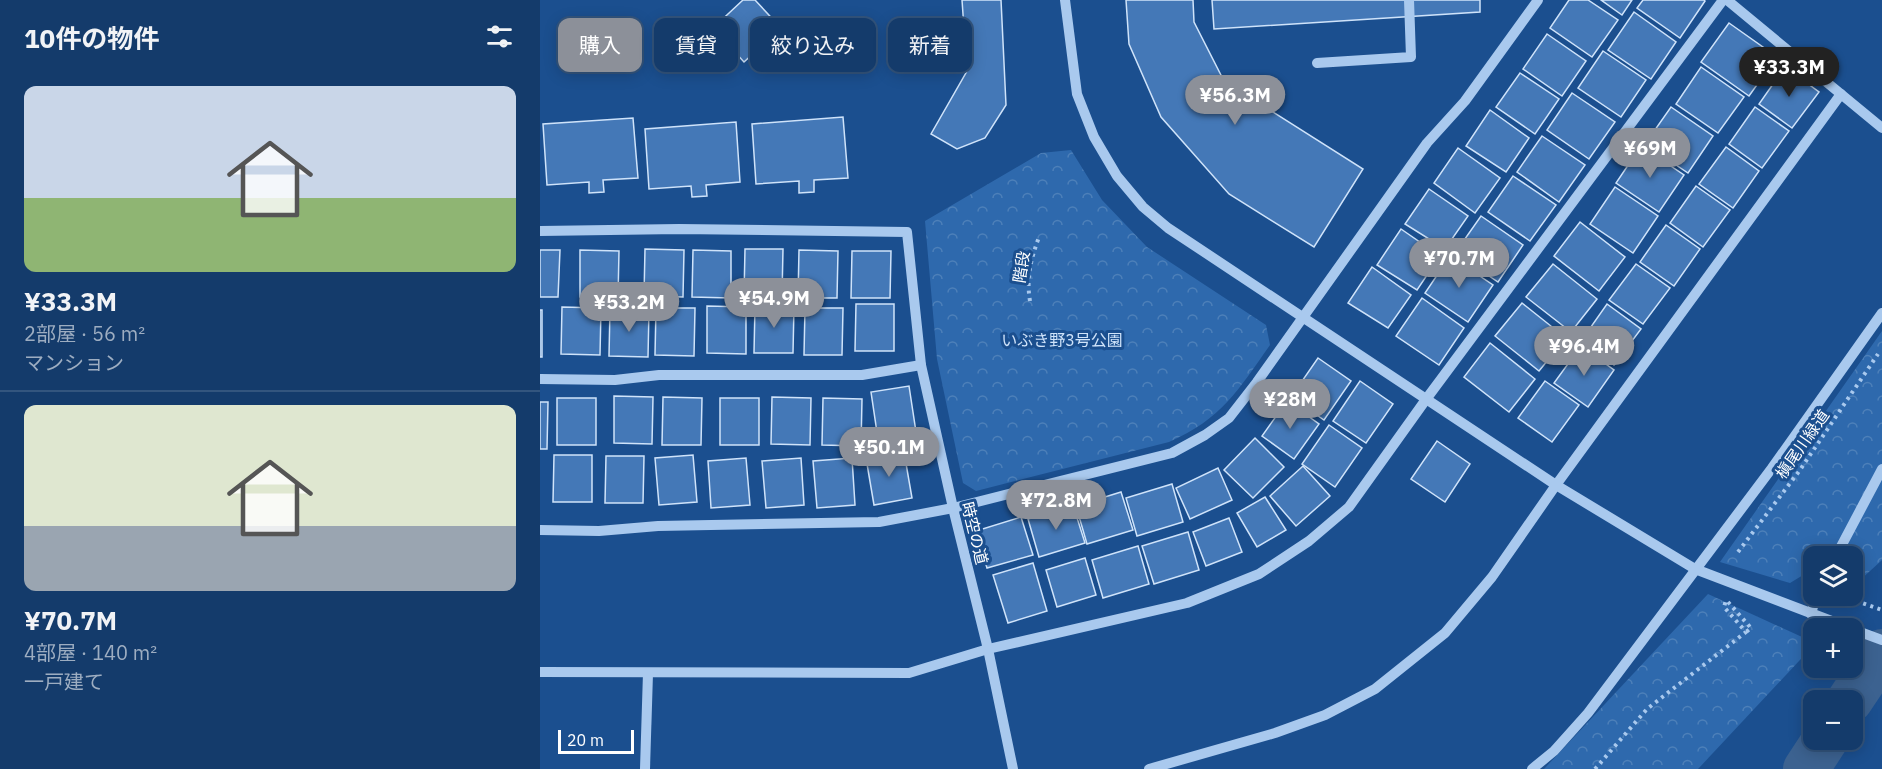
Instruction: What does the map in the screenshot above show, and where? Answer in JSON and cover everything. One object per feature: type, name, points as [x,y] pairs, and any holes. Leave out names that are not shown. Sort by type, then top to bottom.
[{"type":"street","points":[[1065,0],[1077,94],[1094,137],[1117,176],[1143,207],[1168,228],[1556,485],[1695,569],[1822,618]]},
{"type":"street","points":[[1317,63],[1411,57],[1409,0]]},
{"type":"street","points":[[540,530],[599,531],[658,526],[879,522],[953,508],[1172,453],[1205,435],[1229,418],[1427,143],[1466,101],[1538,0]]},
{"type":"street","points":[[540,672],[909,673],[988,649],[1187,603],[1259,574],[1310,541],[1349,507],[1427,398],[1723,0]]},
{"type":"street","points":[[1727,0],[1882,128]]},
{"type":"street","points":[[1149,769],[1275,733],[1325,715],[1375,689],[1445,633],[1492,578],[1556,485],[1841,94]]},
{"type":"street","name":"時空の道","points":[[540,231],[678,229],[907,232],[921,365],[988,649],[1013,769]]},
{"type":"street","points":[[1532,769],[1554,751],[1588,713],[1772,468],[1882,313]]},
{"type":"street","points":[[540,379],[615,380],[659,375],[862,375],[921,365]]},
{"type":"street","points":[[1841,546],[1882,469]]},
{"type":"street","points":[[1811,614],[1813,606]]},
{"type":"street","points":[[1863,633],[1882,640]]},
{"type":"street","points":[[645,769],[648,673]]},
{"type":"path","name":"階段","points":[[1030,301],[1029,268],[1039,237]]},
{"type":"path","name":"槇尾川緑道","points":[[1738,552],[1800,470],[1882,348]]},
{"type":"path","points":[[1594,769],[1647,709],[1746,632],[1750,628],[1726,600],[1724,607],[1746,632]]},
{"type":"path","points":[[1863,603],[1882,610]]},
{"type":"green space","name":"いぶき野3号公園","points":[[1071,150],[1102,200],[1147,247],[1266,325],[1270,345],[1238,389],[1216,413],[1169,442],[976,491],[963,483],[937,359],[925,221],[1041,153]]},
{"type":"green space","points":[[1882,331],[1882,560],[1863,577],[1863,546],[1803,546],[1803,575],[1790,583],[1720,562]]},
{"type":"green space","points":[[1708,594],[1803,637],[1803,657],[1698,769],[1544,769]]},
{"type":"building","points":[[743,0],[755,0],[772,18],[750,18],[750,56],[744,62],[738,55],[738,18],[724,18]]},
{"type":"building","points":[[962,0],[1001,0],[1006,105],[985,138],[957,149],[931,134],[966,72],[972,72],[972,18],[963,18]]},
{"type":"building","points":[[1126,0],[1193,0],[1194,22],[1224,81],[1363,169],[1314,247],[1229,194],[1161,117],[1129,44]]},
{"type":"building","points":[[1212,0],[1480,0],[1480,12],[1214,29]]},
{"type":"building","points":[[1569,0],[1588,0],[1618,20],[1592,57],[1550,28]]},
{"type":"building","points":[[1601,0],[1632,0],[1622,15]]},
{"type":"building","points":[[1643,0],[1705,1],[1680,38],[1637,8]]},
{"type":"building","points":[[1634,12],[1676,42],[1651,79],[1608,50]]},
{"type":"building","points":[[1729,23],[1777,57],[1749,96],[1701,62]]},
{"type":"building","points":[[1547,34],[1586,61],[1562,96],[1523,69]]},
{"type":"building","points":[[1603,51],[1646,80],[1621,117],[1578,88]]},
{"type":"building","points":[[1701,67],[1744,97],[1718,133],[1676,104]]},
{"type":"building","points":[[1785,67],[1819,92],[1792,128],[1759,104]]},
{"type":"building","points":[[1520,73],[1559,99],[1535,134],[1496,107]]},
{"type":"building","points":[[1572,93],[1615,122],[1589,159],[1547,130]]},
{"type":"building","points":[[1671,107],[1713,136],[1688,173],[1645,144]]},
{"type":"building","points":[[1755,107],[1789,131],[1762,168],[1729,144]]},
{"type":"building","points":[[1490,110],[1529,138],[1506,172],[1466,146]]},
{"type":"building","points":[[843,117],[848,178],[814,180],[814,192],[799,193],[799,181],[756,184],[752,124]]},
{"type":"building","points":[[633,118],[638,178],[603,180],[604,192],[589,193],[589,182],[547,185],[543,124]]},
{"type":"building","points":[[736,122],[740,182],[706,185],[707,196],[692,197],[691,186],[649,189],[645,129]]},
{"type":"building","points":[[1542,136],[1585,165],[1559,202],[1517,172]]},
{"type":"building","points":[[1641,146],[1684,175],[1659,212],[1616,183]]},
{"type":"building","points":[[1726,147],[1759,171],[1733,208],[1699,184]]},
{"type":"building","points":[[1458,148],[1500,178],[1475,213],[1434,183]]},
{"type":"building","points":[[1513,176],[1556,205],[1530,241],[1488,212]]},
{"type":"building","points":[[1696,186],[1730,210],[1703,247],[1670,223]]},
{"type":"building","points":[[1615,187],[1658,216],[1633,253],[1590,224]]},
{"type":"building","points":[[1429,189],[1468,216],[1445,249],[1405,224]]},
{"type":"building","points":[[1481,216],[1523,245],[1498,282],[1455,253]]},
{"type":"building","points":[[1580,222],[1625,257],[1599,291],[1554,256]]},
{"type":"building","points":[[1666,225],[1700,249],[1674,286],[1640,262]]},
{"type":"building","points":[[1401,229],[1440,256],[1417,290],[1377,265]]},
{"type":"building","points":[[645,249],[684,250],[683,297],[644,296]]},
{"type":"building","points":[[745,249],[783,249],[782,296],[744,296]]},
{"type":"building","points":[[540,250],[560,250],[558,297],[540,297]]},
{"type":"building","points":[[580,250],[619,251],[618,298],[580,297]]},
{"type":"building","points":[[693,250],[731,251],[731,298],[692,297]]},
{"type":"building","points":[[799,250],[838,251],[837,298],[798,298]]},
{"type":"building","points":[[852,251],[891,251],[890,298],[851,298]]},
{"type":"building","points":[[1450,256],[1493,285],[1468,322],[1425,293]]},
{"type":"building","points":[[1553,264],[1597,299],[1571,332],[1526,297]]},
{"type":"building","points":[[1636,264],[1670,288],[1643,324],[1609,300]]},
{"type":"building","points":[[1372,267],[1411,295],[1388,328],[1348,303]]},
{"type":"building","points":[[1422,298],[1464,328],[1439,365],[1396,336]]},
{"type":"building","points":[[1522,303],[1566,338],[1539,371],[1495,336]]},
{"type":"building","points":[[856,304],[894,304],[894,351],[855,351]]},
{"type":"building","points":[[1607,304],[1641,329],[1614,365],[1581,341]]},
{"type":"building","points":[[707,306],[746,307],[746,354],[707,353]]},
{"type":"building","points":[[755,306],[794,306],[793,353],[754,353]]},
{"type":"building","points":[[562,307],[601,308],[600,355],[561,354]]},
{"type":"building","points":[[656,308],[695,308],[694,356],[655,355]]},
{"type":"building","points":[[805,308],[843,308],[842,355],[804,355]]},
{"type":"building","points":[[610,309],[649,310],[648,357],[609,356]]},
{"type":"building","points":[[540,310],[542,310],[542,357],[540,357]]},
{"type":"building","points":[[1490,343],[1535,379],[1509,412],[1464,377]]},
{"type":"building","points":[[1581,346],[1614,370],[1588,407],[1554,383]]},
{"type":"building","points":[[1318,358],[1351,381],[1324,420],[1291,397]]},
{"type":"building","points":[[1360,381],[1393,404],[1366,443],[1333,421]]},
{"type":"building","points":[[1545,381],[1579,405],[1552,442],[1518,418]]},
{"type":"building","points":[[909,386],[916,432],[878,439],[871,392]]},
{"type":"building","points":[[614,396],[653,397],[652,444],[614,443]]},
{"type":"building","points":[[663,397],[702,398],[701,445],[662,445]]},
{"type":"building","points":[[772,397],[811,398],[810,445],[771,444]]},
{"type":"building","points":[[557,398],[596,398],[596,445],[557,445]]},
{"type":"building","points":[[720,398],[759,398],[759,445],[720,445]]},
{"type":"building","points":[[823,398],[862,399],[861,446],[822,445]]},
{"type":"building","points":[[1287,401],[1319,424],[1294,459],[1262,436]]},
{"type":"building","points":[[540,402],[548,402],[547,449],[540,449]]},
{"type":"building","points":[[1329,425],[1362,448],[1335,487],[1302,464]]},
{"type":"building","points":[[1255,438],[1284,467],[1253,498],[1224,470]]},
{"type":"building","points":[[1437,441],[1470,464],[1445,502],[1411,479]]},
{"type":"building","points":[[904,452],[912,498],[874,505],[866,458]]},
{"type":"building","points":[[554,455],[592,455],[592,502],[553,502]]},
{"type":"building","points":[[693,455],[697,502],[659,505],[655,458]]},
{"type":"building","points":[[606,456],[644,456],[643,503],[605,503]]},
{"type":"building","points":[[746,458],[750,505],[711,508],[708,461]]},
{"type":"building","points":[[801,458],[804,505],[766,508],[762,461]]},
{"type":"building","points":[[852,458],[855,505],[817,508],[813,461]]},
{"type":"building","points":[[1303,466],[1330,496],[1296,526],[1270,496]]},
{"type":"building","points":[[1218,468],[1232,500],[1190,519],[1176,488]]},
{"type":"building","points":[[1172,484],[1183,522],[1137,536],[1126,498]]},
{"type":"building","points":[[1121,492],[1133,530],[1087,544],[1076,506]]},
{"type":"building","points":[[1265,497],[1286,530],[1257,547],[1237,513]]},
{"type":"building","points":[[1073,505],[1085,543],[1039,557],[1028,519]]},
{"type":"building","points":[[1021,517],[1033,555],[987,568],[976,531]]},
{"type":"building","points":[[1229,518],[1242,552],[1206,566],[1193,532]]},
{"type":"building","points":[[1188,532],[1199,570],[1154,584],[1142,546]]},
{"type":"building","points":[[1138,546],[1149,584],[1103,598],[1092,560]]},
{"type":"building","points":[[1085,558],[1096,595],[1057,607],[1046,570]]},
{"type":"building","points":[[1033,563],[1047,611],[1008,623],[993,575]]},
{"type":"waterway","points":[[1857,690],[1882,652]]},
{"type":"waterway","points":[[1806,769],[1818,750]]}]
